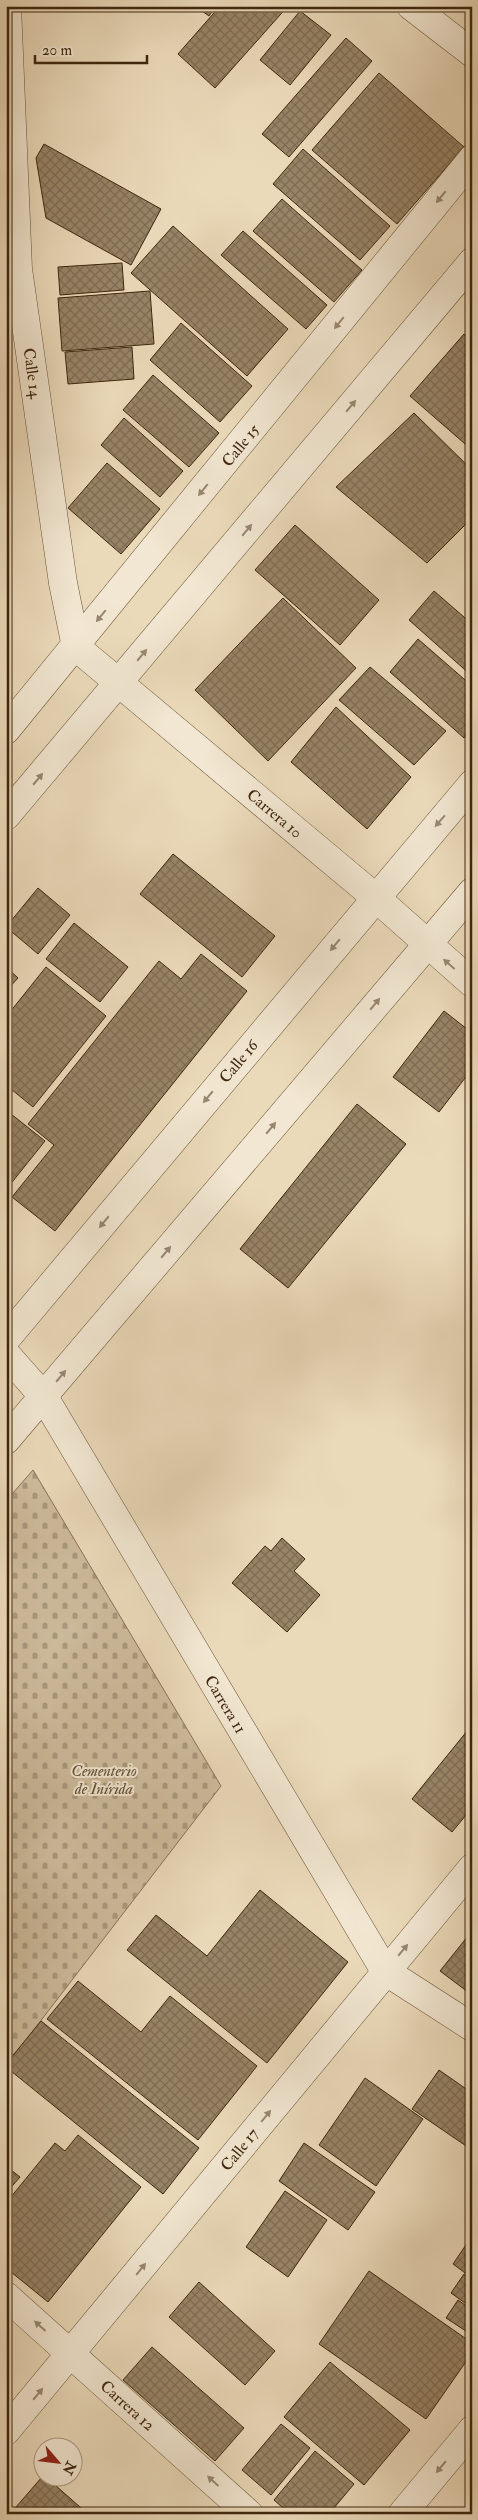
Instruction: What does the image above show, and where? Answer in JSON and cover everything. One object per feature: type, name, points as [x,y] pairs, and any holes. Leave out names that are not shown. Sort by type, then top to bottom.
[{"type":"street","name":"Calle 14","points":[[7,6],[18,269],[62,583],[76,647]]},
{"type":"street","points":[[411,6],[472,53]]},
{"type":"street","name":"Calle 15","points":[[6,730],[76,647],[472,159]]},
{"type":"street","points":[[6,816],[472,262]]},
{"type":"street","name":"Carrera 10","points":[[76,647],[375,897],[472,983]]},
{"type":"street","name":"Calle 16","points":[[6,1339],[375,897],[472,784]]},
{"type":"street","points":[[6,1440],[472,892]]},
{"type":"street","name":"Carrera 11","points":[[6,1354],[44,1397],[385,1971],[472,2027]]},
{"type":"street","name":"Calle 17","points":[[6,2431],[472,1868]]},
{"type":"street","name":"Carrera 12","points":[[6,2296],[249,2514]]},
{"type":"street","points":[[402,2514],[472,2430]]},
{"type":"green space","name":"Cementerio de Inírida","points":[[33,1470],[221,1786],[6,2066],[6,1501]]},
{"type":"building","points":[[195,6],[216,6],[209,16]]},
{"type":"building","points":[[220,6],[288,6],[215,88],[178,54]]},
{"type":"building","points":[[300,11],[331,35],[290,85],[260,60]]},
{"type":"building","points":[[346,38],[372,61],[289,157],[262,134]]},
{"type":"building","points":[[379,73],[464,147],[397,224],[312,150]]},
{"type":"building","points":[[44,144],[161,209],[131,265],[46,218],[36,158]]},
{"type":"building","points":[[303,149],[390,226],[360,260],[273,184]]},
{"type":"building","points":[[282,199],[362,270],[334,302],[253,231]]},
{"type":"building","points":[[173,226],[288,329],[247,376],[131,273]]},
{"type":"building","points":[[243,231],[327,305],[306,329],[221,255]]},
{"type":"building","points":[[122,263],[124,290],[60,295],[58,267]]},
{"type":"building","points":[[150,291],[154,344],[62,351],[58,298]]},
{"type":"building","points":[[181,323],[252,386],[220,422],[150,360]]},
{"type":"building","points":[[464,334],[472,340],[472,450],[410,396]]},
{"type":"building","points":[[132,347],[134,379],[68,384],[65,352]]},
{"type":"building","points":[[153,375],[219,433],[189,467],[123,410]]},
{"type":"building","points":[[414,413],[472,470],[472,518],[427,563],[336,487]]},
{"type":"building","points":[[124,418],[183,471],[160,497],[101,445]]},
{"type":"building","points":[[107,463],[160,509],[121,554],[68,508]]},
{"type":"building","points":[[295,525],[379,600],[340,645],[255,570]]},
{"type":"building","points":[[434,591],[472,624],[472,676],[409,620]]},
{"type":"building","points":[[283,598],[356,668],[268,761],[195,690]]},
{"type":"building","points":[[418,639],[472,686],[472,729],[464,738],[390,672]]},
{"type":"building","points":[[370,667],[446,731],[414,765],[339,700]]},
{"type":"building","points":[[336,707],[411,777],[367,829],[291,762]]},
{"type":"building","points":[[173,854],[275,936],[242,977],[140,894]]},
{"type":"building","points":[[38,888],[70,915],[38,954],[6,927]]},
{"type":"building","points":[[74,923],[128,967],[100,1002],[46,959]]},
{"type":"building","points":[[201,954],[247,991],[55,1231],[12,1197],[54,1145],[28,1124],[159,961],[181,979]]},
{"type":"building","points":[[6,967],[18,978],[6,991]]},
{"type":"building","points":[[46,967],[106,1016],[33,1107],[6,1085],[6,1017]]},
{"type":"building","points":[[444,1011],[472,1033],[472,1069],[439,1112],[393,1077]]},
{"type":"building","points":[[357,1104],[406,1144],[288,1288],[240,1249]]},
{"type":"building","points":[[6,1110],[45,1141],[9,1186],[6,1184]]},
{"type":"building","points":[[282,1538],[305,1559],[294,1571],[320,1595],[287,1632],[232,1583],[265,1546],[271,1551]]},
{"type":"building","points":[[472,1725],[472,1808],[452,1832],[412,1799]]},
{"type":"building","points":[[260,1890],[348,1962],[267,2063],[127,1950],[156,1915],[207,1956]]},
{"type":"building","points":[[472,1931],[472,1995],[440,1971]]},
{"type":"building","points":[[78,1981],[141,2032],[170,1996],[257,2066],[198,2140],[47,2019]]},
{"type":"building","points":[[41,2021],[199,2148],[163,2194],[6,2067],[6,2064]]},
{"type":"building","points":[[439,2070],[472,2093],[472,2150],[412,2109]]},
{"type":"building","points":[[365,2078],[423,2119],[376,2186],[319,2145]]},
{"type":"building","points":[[78,2135],[141,2187],[48,2302],[6,2268],[6,2203],[55,2143],[65,2151]]},
{"type":"building","points":[[304,2143],[375,2192],[348,2230],[279,2181]]},
{"type":"building","points":[[6,2166],[20,2177],[6,2193]]},
{"type":"building","points":[[285,2191],[327,2220],[288,2277],[246,2247]]},
{"type":"building","points":[[472,2236],[472,2278],[453,2264]]},
{"type":"building","points":[[369,2271],[472,2343],[472,2353],[426,2419],[319,2344]]},
{"type":"building","points":[[464,2274],[472,2280],[472,2308],[451,2293]]},
{"type":"building","points":[[199,2282],[275,2351],[245,2385],[169,2317]]},
{"type":"building","points":[[458,2300],[472,2310],[472,2335],[446,2318]]},
{"type":"building","points":[[152,2347],[244,2428],[215,2461],[123,2380]]},
{"type":"building","points":[[330,2362],[410,2430],[364,2485],[284,2417]]},
{"type":"building","points":[[281,2424],[310,2448],[271,2495],[242,2470]]},
{"type":"building","points":[[315,2451],[354,2484],[329,2514],[290,2514],[274,2500]]},
{"type":"building","points":[[32,2488],[58,2488],[88,2514],[10,2514]]}]
